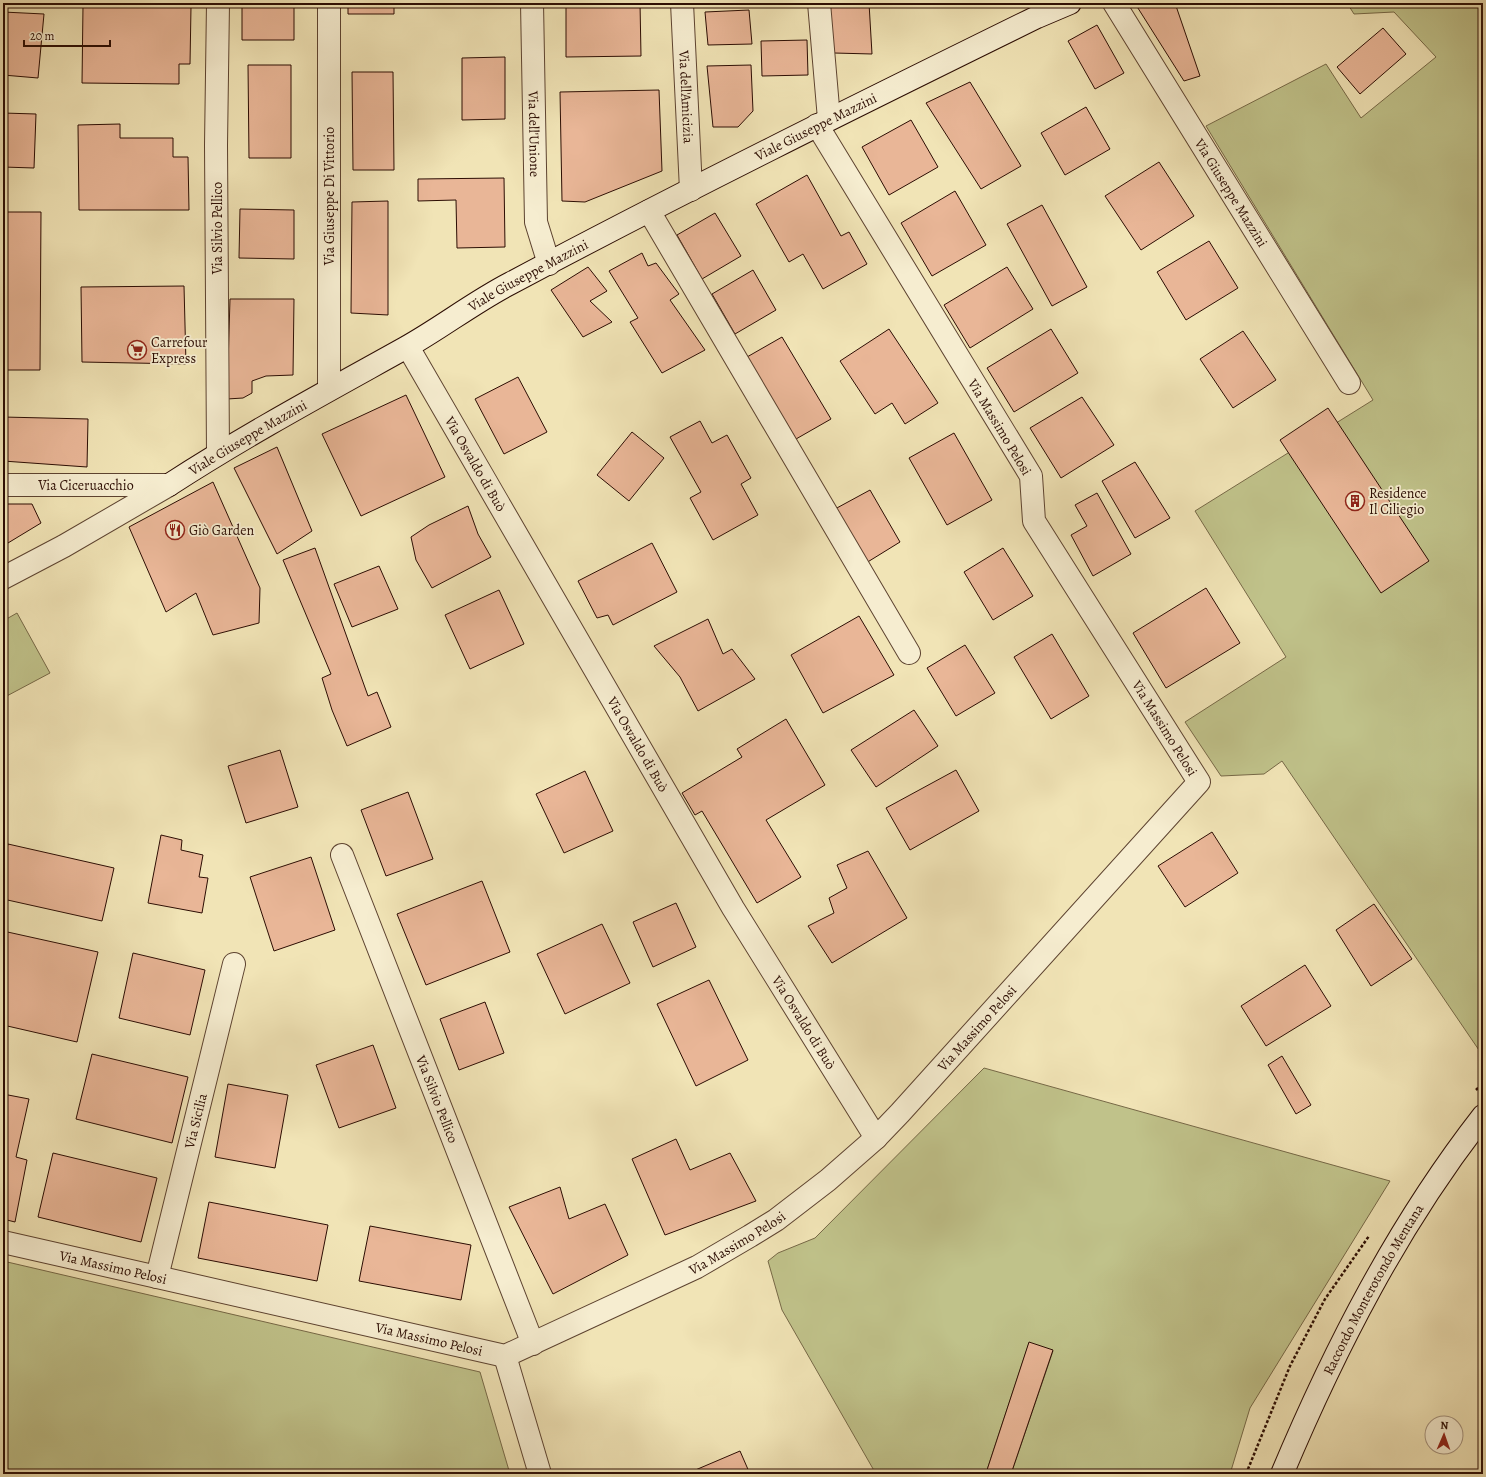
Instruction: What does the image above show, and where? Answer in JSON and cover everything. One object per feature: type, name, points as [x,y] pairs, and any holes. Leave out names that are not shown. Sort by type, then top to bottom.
[{"type":"street","name":"Via Silvio Pellico","points":[[218,3],[216,145],[218,453]]},
{"type":"street","name":"Via Giuseppe Di Vittorio","points":[[328,3],[329,389]]},
{"type":"street","name":"Via dell'Unione","points":[[532,3],[536,222],[549,264]]},
{"type":"street","name":"Via dell'Amicizia","points":[[682,3],[691,190]]},
{"type":"street","points":[[819,3],[823,122]]},
{"type":"street","name":"Viale Giuseppe Mazzini","points":[[3,578],[64,546],[169,485],[218,453],[329,389],[408,347],[508,284],[823,122],[1036,10],[1070,3]]},
{"type":"street","name":"Via Giuseppe Mazzini","points":[[1114,3],[1349,383]]},
{"type":"street","name":"Via Massimo Pelosi","points":[[3,1242],[505,1356],[686,1272],[725,1252],[776,1220],[810,1194],[876,1138],[1199,782],[1034,521],[1031,476],[823,122]]},
{"type":"street","points":[[649,212],[909,653]]},
{"type":"street","name":"Via Osvaldo di Buò","points":[[408,347],[733,908],[876,1138]]},
{"type":"street","name":"Via Ciceruacchio","points":[[3,485],[169,485]]},
{"type":"street","name":"Via Silvio Pellico","points":[[342,855],[533,1344]]},
{"type":"street","name":"Via Sicilia","points":[[157,1277],[234,964]]},
{"type":"street","name":"Raccordo Monterotondo Mentana","points":[[1282,1474],[1320,1387],[1379,1274],[1436,1179],[1483,1116]]},
{"type":"street","points":[[505,1356],[540,1474]]},
{"type":"green space","points":[[1347,3],[1483,3],[1483,1056],[1282,761],[1264,774],[1221,776],[1185,722],[1286,657],[1195,511],[1373,400],[1206,126],[1326,64],[1361,118],[1436,57],[1394,12],[1354,14]]},
{"type":"green space","points":[[17,613],[50,673],[3,698],[3,621]]},
{"type":"green space","points":[[984,1068],[1390,1181],[1250,1408],[1230,1474],[1011,1474],[1053,1351],[1029,1343],[986,1473],[988,1474],[876,1474],[782,1310],[768,1261],[778,1253],[815,1238]]},
{"type":"green space","points":[[3,1261],[480,1372],[510,1474],[3,1474]]},
{"type":"building","points":[[242,3],[294,3],[294,40],[242,40]]},
{"type":"building","points":[[348,3],[394,3],[394,14],[348,14]]},
{"type":"building","points":[[566,3],[640,3],[641,56],[566,57]]},
{"type":"building","points":[[828,3],[869,3],[872,54],[834,53]]},
{"type":"building","points":[[984,3],[984,4],[925,4]]},
{"type":"building","points":[[1143,3],[1175,3],[1200,76],[1184,81],[1136,5]]},
{"type":"building","points":[[83,6],[191,7],[190,64],[179,64],[179,84],[82,83]]},
{"type":"building","points":[[749,10],[752,44],[708,45],[705,12]]},
{"type":"building","points":[[3,12],[44,14],[38,78],[3,75]]},
{"type":"building","points":[[1097,25],[1124,73],[1095,89],[1068,41]]},
{"type":"building","points":[[1383,28],[1406,54],[1360,94],[1337,67]]},
{"type":"building","points":[[807,40],[808,75],[762,76],[761,41]]},
{"type":"building","points":[[505,57],[505,119],[462,120],[462,58]]},
{"type":"building","points":[[248,65],[291,65],[291,158],[249,158]]},
{"type":"building","points":[[751,65],[753,111],[738,127],[713,127],[707,66]]},
{"type":"building","points":[[352,72],[393,72],[394,170],[353,170]]},
{"type":"building","points":[[970,82],[1021,166],[981,189],[926,103]]},
{"type":"building","points":[[659,90],[662,171],[585,202],[562,201],[560,92]]},
{"type":"building","points":[[1086,107],[1110,149],[1065,175],[1041,133]]},
{"type":"building","points":[[3,113],[36,114],[34,168],[3,167]]},
{"type":"building","points":[[911,120],[938,167],[889,195],[862,147]]},
{"type":"building","points":[[120,124],[120,138],[173,138],[173,157],[188,157],[189,210],[79,210],[78,125]]},
{"type":"building","points":[[1159,162],[1194,216],[1141,250],[1105,196]]},
{"type":"building","points":[[807,175],[841,236],[849,232],[867,264],[823,289],[803,254],[789,262],[756,204]]},
{"type":"building","points":[[504,178],[505,247],[457,248],[456,200],[418,201],[418,179]]},
{"type":"building","points":[[955,191],[986,245],[932,276],[901,223]]},
{"type":"building","points":[[388,201],[388,315],[351,313],[352,202]]},
{"type":"building","points":[[1042,205],[1087,287],[1052,306],[1007,224]]},
{"type":"building","points":[[240,209],[294,210],[294,259],[239,258]]},
{"type":"building","points":[[3,212],[41,212],[40,370],[3,370]]},
{"type":"building","points":[[715,213],[741,256],[702,279],[677,235]]},
{"type":"building","points":[[1209,241],[1238,288],[1186,320],[1157,272]]},
{"type":"building","points":[[642,253],[648,266],[656,263],[679,294],[670,300],[705,350],[662,373],[630,322],[638,318],[609,271]]},
{"type":"building","points":[[588,267],[607,291],[590,301],[612,322],[583,337],[551,290]]},
{"type":"building","points":[[1007,267],[1033,309],[970,348],[944,305]]},
{"type":"building","points":[[753,270],[776,310],[735,334],[712,294]]},
{"type":"building","points":[[184,286],[186,364],[82,362],[81,287]]},
{"type":"building","points":[[230,299],[294,299],[293,375],[266,376],[252,381],[252,393],[243,398],[227,399]]},
{"type":"building","points":[[889,329],[938,403],[905,424],[892,403],[875,414],[840,361]]},
{"type":"building","points":[[1051,329],[1078,373],[1014,412],[987,368]]},
{"type":"building","points":[[1243,331],[1276,380],[1233,408],[1200,359]]},
{"type":"building","points":[[782,337],[831,419],[796,439],[747,357]]},
{"type":"building","points":[[518,377],[547,432],[504,454],[475,399]]},
{"type":"building","points":[[406,395],[445,477],[361,516],[322,434]]},
{"type":"building","points":[[1082,397],[1114,445],[1061,478],[1030,428]]},
{"type":"building","name":"Residence Il Ciliegio","points":[[1328,408],[1429,561],[1381,593],[1280,440]]},
{"type":"building","points":[[3,417],[88,419],[87,467],[3,461]]},
{"type":"building","points":[[700,421],[712,443],[727,435],[751,478],[741,484],[758,515],[713,540],[690,498],[701,492],[670,437]]},
{"type":"building","points":[[632,432],[664,458],[629,501],[597,475]]},
{"type":"building","points":[[954,433],[992,500],[947,525],[909,458]]},
{"type":"building","points":[[277,447],[312,531],[277,554],[234,468]]},
{"type":"building","points":[[1135,462],[1170,518],[1135,538],[1102,481]]},
{"type":"building","points":[[213,482],[260,588],[259,623],[213,635],[196,593],[166,612],[129,527]]},
{"type":"building","points":[[870,490],[900,542],[866,563],[835,509]]},
{"type":"building","points":[[1097,493],[1131,554],[1093,576],[1071,535],[1087,526],[1075,505]]},
{"type":"building","points":[[3,504],[32,504],[41,523],[3,546]]},
{"type":"building","points":[[468,506],[478,534],[491,557],[432,588],[416,560],[411,537],[429,525]]},
{"type":"building","points":[[652,543],[677,592],[613,625],[608,615],[597,618],[578,581]]},
{"type":"building","points":[[315,548],[368,696],[377,692],[391,727],[347,746],[332,710],[322,678],[331,674],[283,560]]},
{"type":"building","points":[[1003,548],[1033,596],[993,620],[964,572]]},
{"type":"building","points":[[379,566],[398,609],[352,627],[334,584]]},
{"type":"building","points":[[1206,588],[1240,643],[1166,688],[1133,633]]},
{"type":"building","points":[[499,590],[524,644],[470,669],[445,615]]},
{"type":"building","points":[[859,616],[894,675],[823,713],[791,655]]},
{"type":"building","points":[[708,619],[723,654],[732,649],[755,679],[698,711],[680,677],[654,646]]},
{"type":"building","points":[[1052,634],[1089,696],[1051,719],[1014,657]]},
{"type":"building","points":[[965,645],[995,693],[956,716],[927,668]]},
{"type":"building","points":[[914,710],[938,746],[876,787],[851,750]]},
{"type":"building","points":[[786,719],[825,785],[766,820],[801,877],[757,903],[702,811],[695,815],[682,793],[742,757],[737,749]]},
{"type":"building","points":[[280,750],[298,807],[246,823],[228,766]]},
{"type":"building","points":[[956,770],[979,811],[910,850],[886,808]]},
{"type":"building","points":[[585,771],[613,831],[564,853],[536,794]]},
{"type":"building","points":[[408,792],[433,859],[386,876],[361,810]]},
{"type":"building","points":[[1212,832],[1238,873],[1185,907],[1158,866]]},
{"type":"building","points":[[161,835],[182,840],[181,850],[203,855],[199,877],[208,878],[202,913],[148,903]]},
{"type":"building","points":[[8,844],[114,868],[102,921],[3,899],[3,867]]},
{"type":"building","points":[[868,851],[907,918],[832,963],[808,926],[834,913],[829,898],[847,888],[837,865]]},
{"type":"building","points":[[311,857],[335,930],[274,951],[250,877]]},
{"type":"building","points":[[482,881],[510,952],[426,985],[397,914]]},
{"type":"building","points":[[676,903],[696,947],[653,967],[633,922]]},
{"type":"building","points":[[1374,904],[1412,959],[1371,986],[1336,930]]},
{"type":"building","points":[[602,924],[630,983],[565,1014],[537,954]]},
{"type":"building","points":[[3,931],[98,952],[77,1042],[3,1025]]},
{"type":"building","points":[[133,953],[205,970],[190,1035],[119,1018]]},
{"type":"building","points":[[1305,965],[1331,1006],[1266,1046],[1241,1006]]},
{"type":"building","points":[[709,980],[748,1060],[696,1086],[657,1004]]},
{"type":"building","points":[[485,1002],[504,1053],[459,1070],[440,1019]]},
{"type":"building","points":[[373,1045],[396,1108],[339,1128],[316,1065]]},
{"type":"building","points":[[92,1054],[188,1077],[172,1143],[76,1119]]},
{"type":"building","points":[[1282,1056],[1311,1105],[1296,1114],[1268,1065]]},
{"type":"building","points":[[228,1084],[288,1095],[275,1168],[215,1157]]},
{"type":"building","points":[[3,1094],[29,1099],[16,1157],[27,1160],[15,1222],[3,1219]]},
{"type":"building","points":[[676,1139],[690,1170],[730,1153],[756,1201],[665,1235],[632,1159]]},
{"type":"building","points":[[53,1153],[157,1178],[141,1242],[38,1217]]},
{"type":"building","points":[[560,1187],[569,1219],[605,1204],[628,1255],[553,1294],[509,1207]]},
{"type":"building","points":[[209,1202],[328,1225],[317,1281],[198,1258]]},
{"type":"building","points":[[370,1226],[471,1245],[461,1300],[359,1281]]},
{"type":"building","points":[[1029,1342],[1053,1350],[1011,1474],[988,1474],[986,1473]]},
{"type":"building","points":[[740,1451],[750,1474],[686,1474]]},
{"type":"place","name":"Carrefour Express","points":[[137,350]]},
{"type":"place","name":"Residence Il Ciliegio","points":[[1355,501]]},
{"type":"place","name":"Giò Garden","points":[[175,530]]}]
